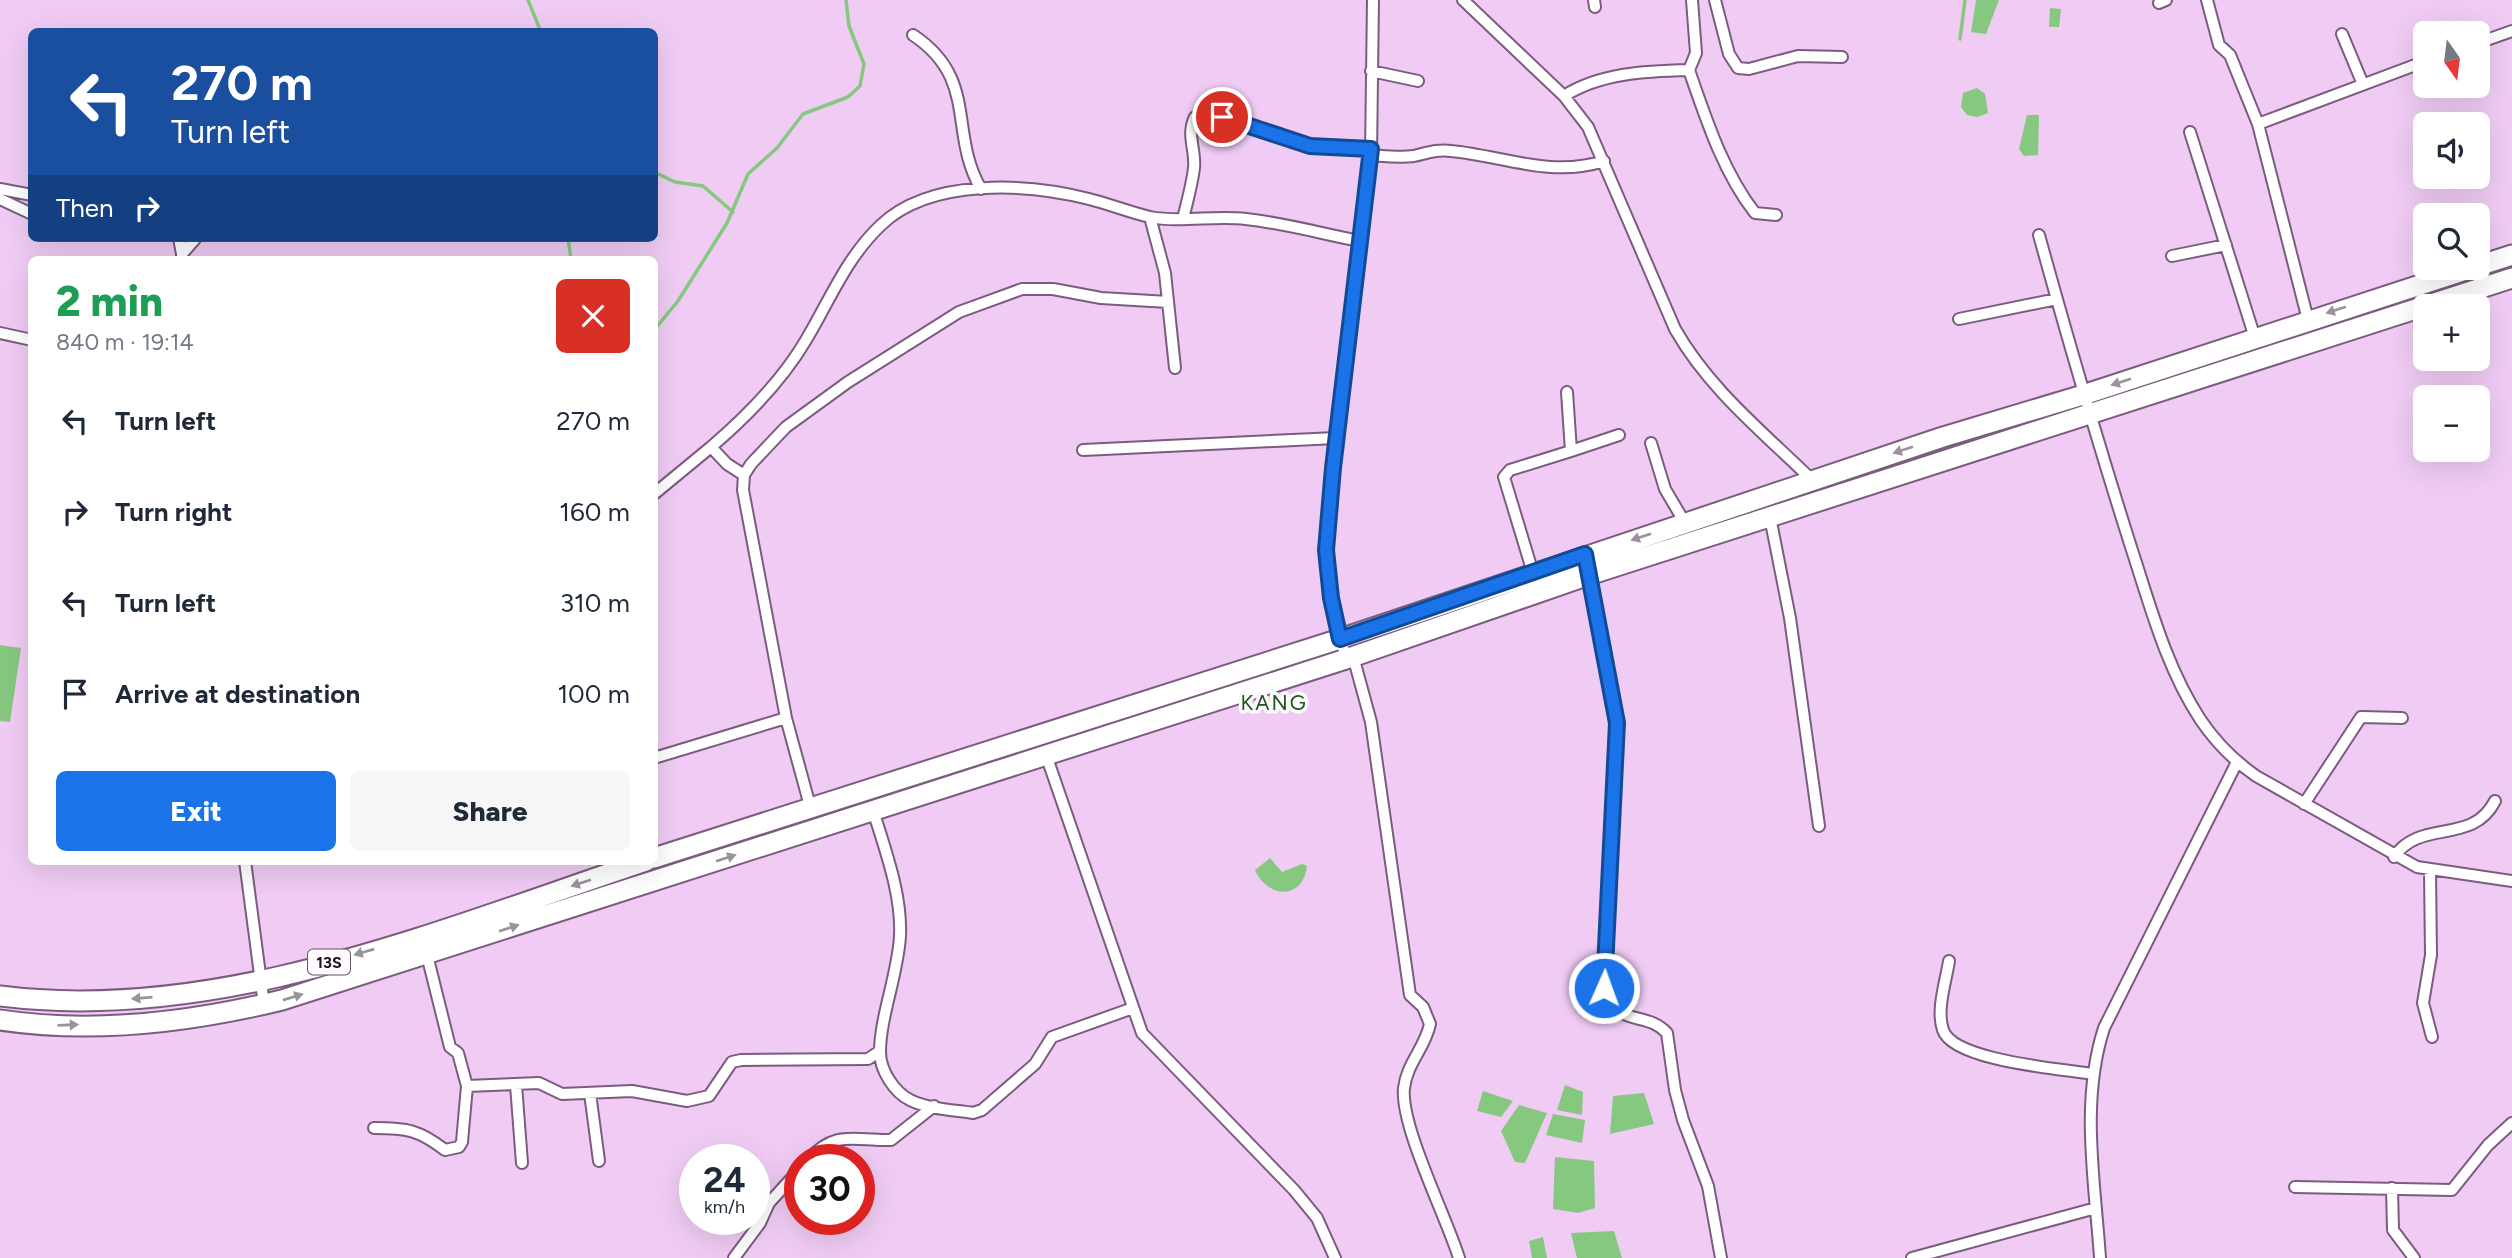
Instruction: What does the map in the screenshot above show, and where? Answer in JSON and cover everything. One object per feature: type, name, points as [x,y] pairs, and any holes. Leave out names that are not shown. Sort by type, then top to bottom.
[{"type":"highway","points":[[2490,262],[2512,255]]},
{"type":"highway","name":"13S","points":[[658,857],[810,806],[1350,657],[1589,575],[2512,278]]},
{"type":"highway","name":"13S","points":[[0,1020],[41,1026],[98,1024],[183,1019],[264,1005],[873,810],[1042,743],[1585,554],[2434,280]]},
{"type":"highway","points":[[2370,300],[2377,321]]},
{"type":"highway","name":"13S","points":[[0,996],[39,1001],[102,1002],[178,995],[261,982],[426,934],[634,865]]},
{"type":"highway","points":[[539,896],[545,916]]},
{"type":"street","points":[[1373,0],[1371,152],[1336,438],[1326,550],[1331,598],[1340,639],[1350,657],[1371,722],[1410,995],[1423,1007],[1430,1024],[1424,1043],[1408,1067],[1404,1091],[1405,1106],[1428,1177],[1460,1258]]},
{"type":"street","points":[[1463,0],[1564,96],[1588,127],[1675,329],[1691,357],[1715,387],[1812,480]]},
{"type":"street","points":[[1692,0],[1696,53],[1689,70],[1709,128],[1741,195],[1755,213],[1776,215]]},
{"type":"street","points":[[1715,0],[1729,54],[1738,68],[1749,69],[1798,56],[1842,57]]},
{"type":"street","points":[[2207,0],[2219,45],[2230,55],[2258,124],[2308,320]]},
{"type":"street","points":[[2490,39],[2512,31]]},
{"type":"street","points":[[2342,34],[2362,82]]},
{"type":"street","points":[[913,36],[934,49],[960,97],[964,151],[981,189]]},
{"type":"street","points":[[2258,124],[2362,82],[2413,65]]},
{"type":"street","points":[[1564,96],[1585,83],[1598,80],[1654,71],[1689,70]]},
{"type":"street","points":[[1371,71],[1418,81]]},
{"type":"street","points":[[1183,219],[1195,164],[1190,142],[1191,126],[1195,117],[1207,115],[1222,117],[1310,146],[1371,152],[1392,157],[1432,150],[1452,151],[1522,165],[1560,169],[1604,161]]},
{"type":"street","points":[[2190,132],[2255,338]]},
{"type":"street","points":[[0,189],[28,194]]},
{"type":"street","points":[[658,491],[743,420],[805,343],[844,270],[882,223],[927,197],[981,189],[1035,190],[1086,198],[1150,217],[1244,219],[1360,241]]},
{"type":"street","points":[[0,199],[28,212]]},
{"type":"street","points":[[1150,217],[1165,273],[1175,368]]},
{"type":"street","points":[[2039,235],[2089,416],[2167,655],[2200,719],[2237,762],[2394,857],[2430,871],[2512,881]]},
{"type":"street","points":[[2172,256],[2226,245]]},
{"type":"street","points":[[810,806],[786,718],[743,490],[744,475],[763,450],[786,427],[848,382],[959,312],[1022,289],[1053,289],[1101,298],[1168,302]]},
{"type":"street","points":[[1959,319],[2057,299]]},
{"type":"street","points":[[0,334],[28,339]]},
{"type":"street","points":[[1567,392],[1571,451]]},
{"type":"street","points":[[1533,573],[1504,477],[1510,470],[1619,435]]},
{"type":"street","points":[[1083,450],[1336,438]]},
{"type":"street","points":[[1651,443],[1665,489],[1685,523]]},
{"type":"street","points":[[711,447],[727,464],[744,475]]},
{"type":"street","points":[[1770,517],[1790,618],[1819,826]]},
{"type":"street","points":[[1585,554],[1617,723],[1604,988],[1613,1008],[1621,1014],[1662,1027],[1667,1033],[1675,1090],[1683,1120],[1708,1186],[1721,1258]]},
{"type":"street","points":[[2304,804],[2361,717],[2402,718]]},
{"type":"street","points":[[658,757],[786,718]]},
{"type":"street","points":[[1042,743],[1146,1039],[1294,1190],[1317,1218],[1335,1258]]},
{"type":"street","points":[[2100,1258],[2091,1146],[2093,1074],[2104,1028],[2237,762]]},
{"type":"street","points":[[2394,857],[2403,844],[2412,838],[2476,824],[2488,816],[2496,801]]},
{"type":"street","points":[[873,810],[891,868],[900,931],[899,959],[880,1051],[882,1068],[893,1086],[909,1100],[973,1113],[982,1110],[1035,1064],[1052,1037],[1133,1008]]},
{"type":"street","points":[[246,865],[264,1005]]},
{"type":"street","points":[[2430,871],[2431,955],[2423,1003],[2432,1037]]},
{"type":"street","points":[[374,1128],[403,1128],[426,1135],[445,1150],[459,1147],[462,1142],[467,1086],[458,1053],[450,1047],[427,955]]},
{"type":"street","points":[[1949,961],[1941,1016],[1943,1031],[1949,1041],[1960,1047],[1999,1058],[2093,1074]]},
{"type":"street","points":[[467,1086],[539,1083],[562,1094],[632,1091],[687,1101],[701,1100],[709,1096],[732,1062],[869,1059],[880,1051]]},
{"type":"street","points":[[516,1085],[522,1163]]},
{"type":"street","points":[[590,1093],[599,1161]]},
{"type":"street","points":[[827,1144],[837,1138],[859,1136],[891,1140],[934,1106]]},
{"type":"street","points":[[2295,1187],[2452,1190],[2488,1145],[2512,1123]]},
{"type":"street","points":[[734,1258],[760,1223],[769,1203],[784,1187]]},
{"type":"street","points":[[2392,1188],[2393,1230],[2414,1258]]},
{"type":"street","points":[[1912,1258],[2096,1208]]},
{"type":"shaded area","points":[[1976,0],[1999,0],[1986,34],[1971,32]]},
{"type":"shaded area","points":[[2050,8],[2061,9],[2059,27],[2049,27]]},
{"type":"shaded area","points":[[1977,88],[1985,94],[1988,113],[1977,117],[1967,115],[1961,107],[1963,93]]},
{"type":"shaded area","points":[[2027,115],[2039,115],[2038,155],[2024,156],[2019,149]]},
{"type":"shaded area","points":[[0,645],[21,648],[10,722],[0,721]]},
{"type":"shaded area","points":[[1270,858],[1282,872],[1302,864],[1307,866],[1299,885],[1284,892],[1268,886],[1255,870]]},
{"type":"shaded area","points":[[1565,1085],[1583,1092],[1582,1115],[1557,1110]]},
{"type":"shaded area","points":[[1483,1091],[1513,1101],[1501,1117],[1477,1111]]},
{"type":"shaded area","points":[[1644,1093],[1654,1124],[1610,1134],[1613,1096]]},
{"type":"shaded area","points":[[1519,1105],[1547,1113],[1525,1163],[1515,1162],[1501,1131]]},
{"type":"shaded area","points":[[1553,1114],[1585,1120],[1582,1143],[1546,1135]]},
{"type":"shaded area","points":[[1555,1157],[1594,1161],[1595,1208],[1578,1213],[1553,1209]]},
{"type":"shaded area","points":[[1614,1231],[1622,1258],[1577,1258],[1571,1233]]},
{"type":"shaded area","points":[[1543,1237],[1547,1258],[1532,1258],[1529,1241]]},
{"type":"waterway","points":[[528,0],[539,28]]},
{"type":"waterway","points":[[658,325],[678,301],[727,223],[748,174],[777,148],[803,114],[848,97],[860,86],[864,64],[849,26],[846,0]]},
{"type":"waterway","points":[[1960,39],[1965,0]]},
{"type":"waterway","points":[[658,174],[675,182],[703,186],[733,212]]},
{"type":"waterway","points":[[569,242],[571,256]]},
{"type":"district","name":"KANG","points":[[1274,703]]},
{"type":"route","points":[[1222,117],[1247,128],[1310,146],[1371,149],[1333,468],[1326,550],[1331,598],[1340,639],[1585,554],[1617,723],[1604,988]]}]
